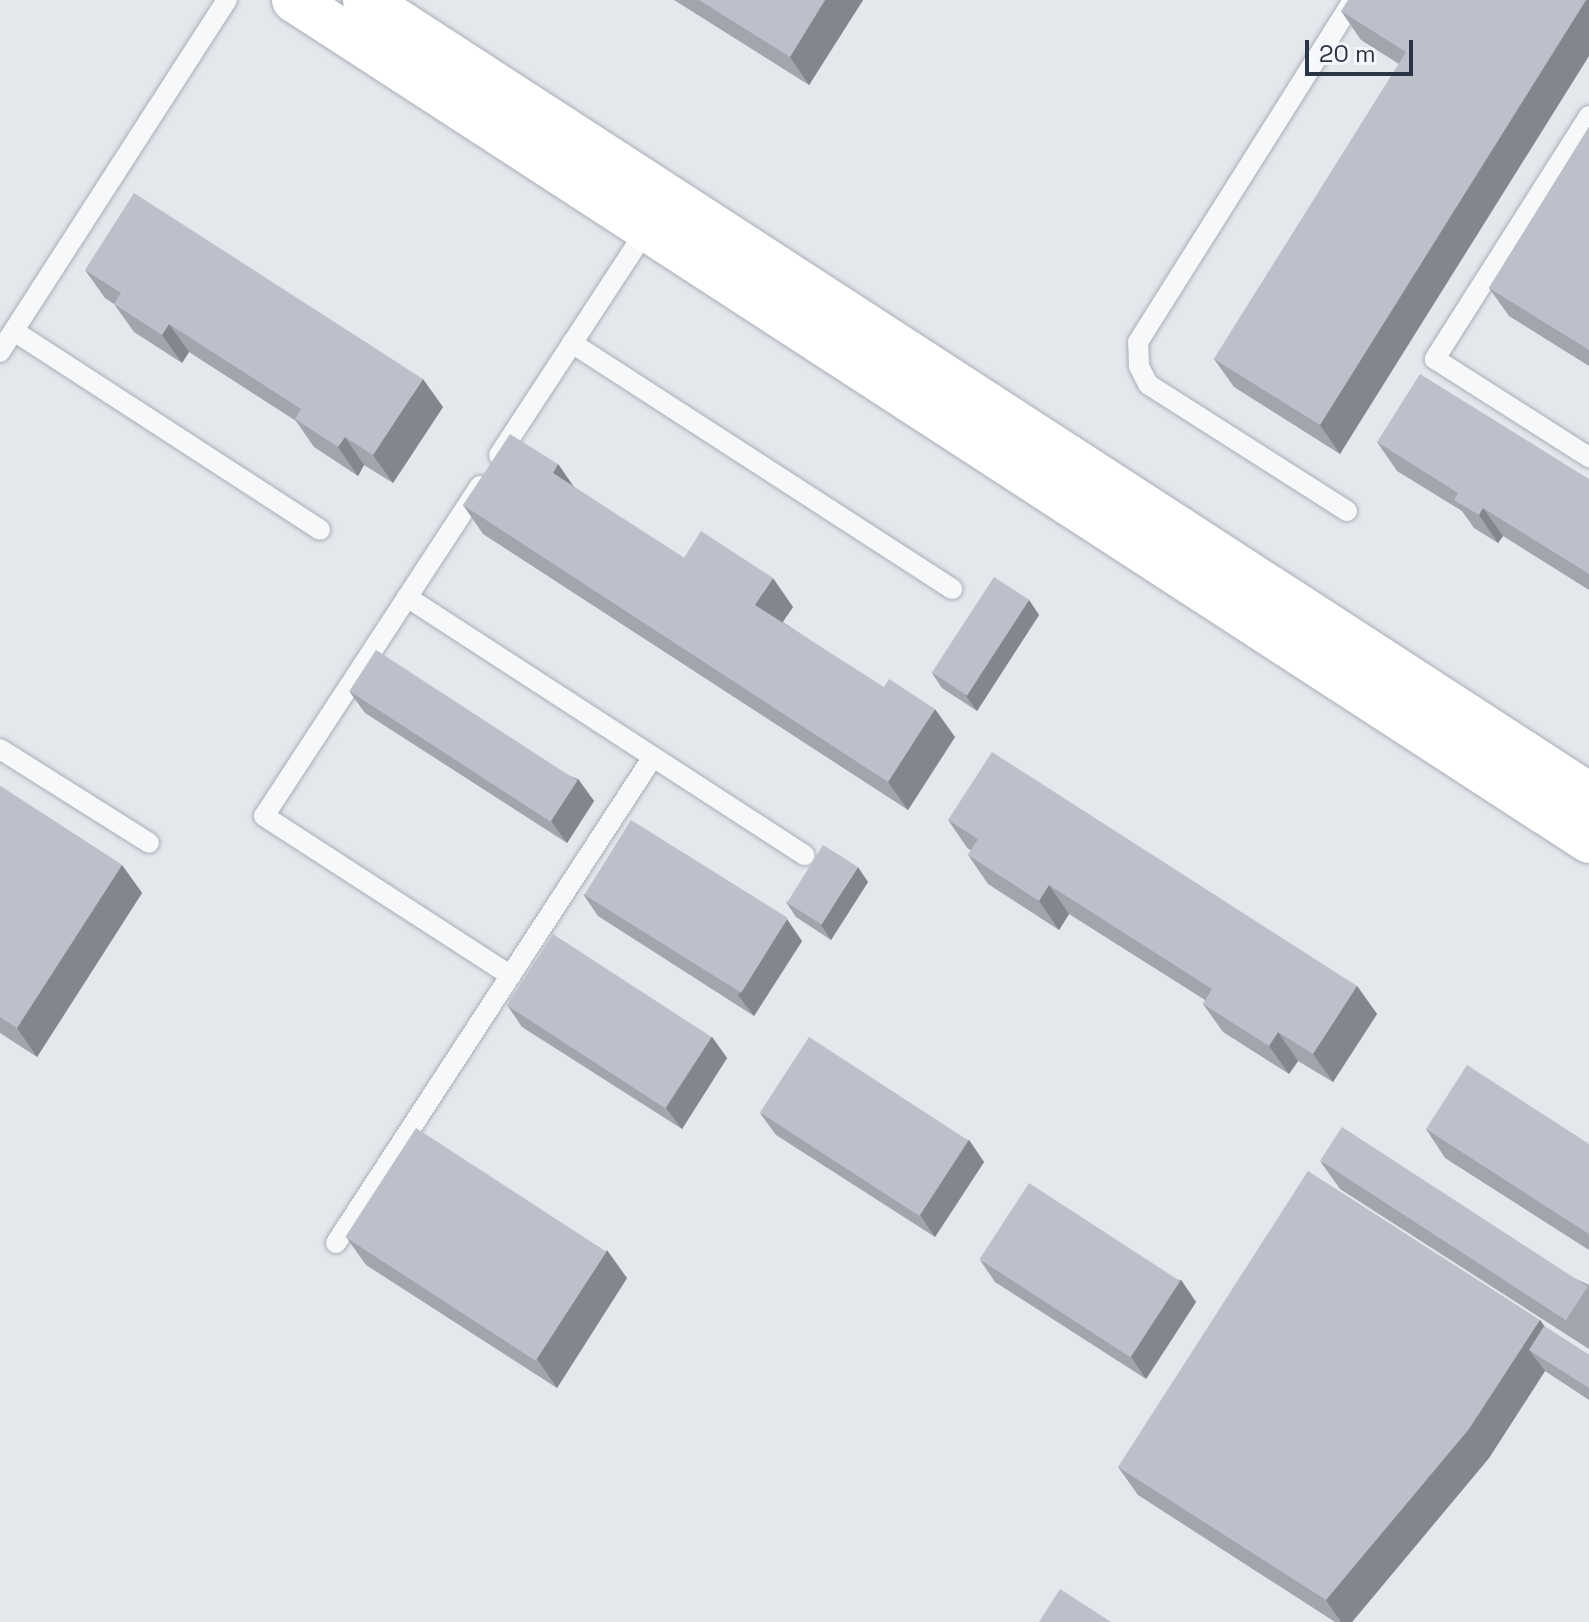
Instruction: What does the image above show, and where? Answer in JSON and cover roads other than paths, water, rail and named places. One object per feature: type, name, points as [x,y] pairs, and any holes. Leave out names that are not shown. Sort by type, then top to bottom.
[{"type":"street","points":[[294,0],[1589,841]]},
{"type":"street","points":[[365,0],[1589,795]]},
{"type":"lane","points":[[0,352],[227,0]]},
{"type":"lane","points":[[1347,511],[1148,384],[1139,366],[1138,342],[1353,0]]},
{"type":"lane","points":[[1589,116],[1435,359],[1589,457]]},
{"type":"lane","points":[[511,976],[264,816],[647,229]]},
{"type":"lane","points":[[14,331],[320,530]]},
{"type":"lane","points":[[572,343],[952,589]]},
{"type":"lane","points":[[407,597],[805,855]]},
{"type":"lane","points":[[0,749],[149,843]]},
{"type":"lane","points":[[336,1243],[653,757]]}]
